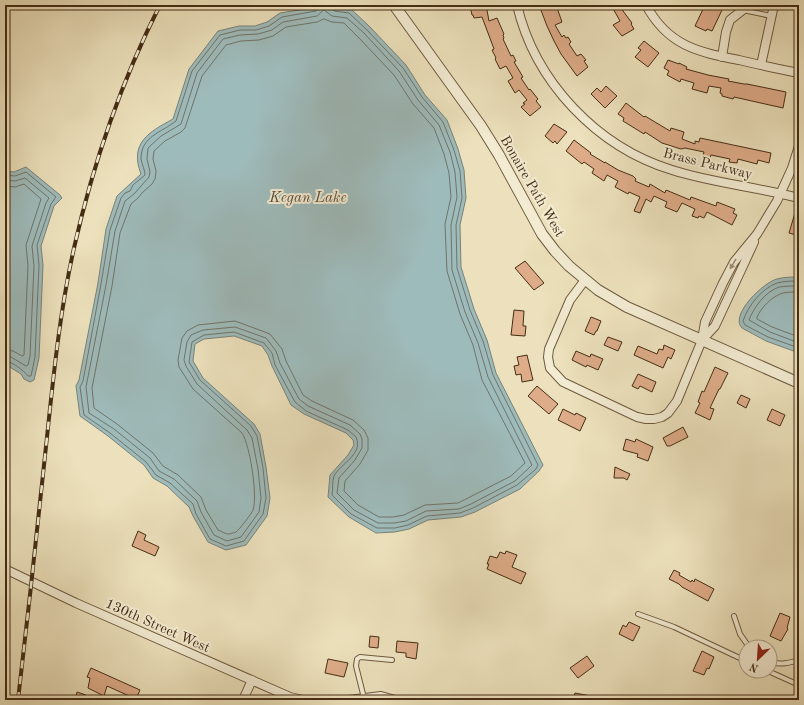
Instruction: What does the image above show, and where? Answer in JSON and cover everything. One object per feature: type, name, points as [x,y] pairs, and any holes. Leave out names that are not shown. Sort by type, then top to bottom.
[{"type":"street","name":"Bonaire Path West","points":[[394,5],[481,126],[499,155],[542,234],[555,251],[585,280],[610,298],[627,307],[799,383]]},
{"type":"street","name":"Brass Parkway","points":[[517,5],[520,19],[532,48],[549,77],[575,110],[608,138],[637,155],[670,170],[799,198]]},
{"type":"street","points":[[646,5],[669,34],[682,43],[700,52],[799,73]]},
{"type":"street","points":[[761,65],[774,5]]},
{"type":"street","points":[[722,57],[726,32],[730,20],[746,7]]},
{"type":"street","points":[[585,280],[570,300],[549,349],[548,357],[550,368],[563,382],[637,417],[646,419],[662,417],[668,413],[677,401],[702,340],[715,326],[757,234],[780,194],[792,168],[799,146]]},
{"type":"street","name":"130th Street West","points":[[5,569],[76,603],[290,697],[303,700]]},
{"type":"street","points":[[243,700],[252,680]]},
{"type":"street","points":[[349,700],[380,696],[395,700]]},
{"type":"lane","points":[[746,7],[772,16]]},
{"type":"lane","points":[[638,614],[674,627],[738,657]]},
{"type":"lane","points":[[734,616],[740,634],[743,639]]},
{"type":"lane","points":[[364,698],[356,666],[357,659],[360,657],[392,660]]},
{"type":"lane","points":[[778,663],[799,660]]},
{"type":"lane","points":[[778,676],[799,685]]},
{"type":"water","name":"Kegan Lake","points":[[324,6],[351,9],[406,65],[425,95],[447,120],[464,170],[466,198],[460,225],[461,267],[474,309],[487,340],[496,373],[543,465],[539,471],[520,489],[475,512],[461,517],[428,520],[409,529],[395,532],[376,533],[349,517],[328,497],[330,475],[348,455],[354,445],[353,440],[346,433],[304,414],[291,405],[268,355],[262,346],[234,336],[204,339],[195,344],[193,361],[203,378],[254,424],[260,434],[270,498],[267,516],[246,545],[226,550],[208,542],[189,507],[167,486],[153,478],[144,465],[80,416],[76,386],[79,380],[98,283],[106,229],[117,196],[141,174],[138,163],[138,154],[140,146],[144,140],[149,134],[173,119],[189,69],[218,31],[239,26],[255,26],[267,22],[280,13]]},
{"type":"water","points":[[26,167],[62,198],[54,206],[41,246],[43,265],[39,358],[34,380],[30,382],[24,379],[21,374],[5,364],[5,171],[14,172]]},
{"type":"water","points":[[785,277],[799,277],[799,353],[766,341],[742,328],[739,322],[740,315],[757,292],[771,281]]},
{"type":"building","points":[[470,5],[486,5],[489,21],[497,18],[504,34],[503,39],[511,56],[513,55],[516,61],[514,62],[523,77],[521,78],[529,90],[530,89],[538,99],[536,101],[541,107],[530,116],[521,107],[527,100],[519,90],[515,93],[508,81],[513,78],[506,66],[500,69],[495,59],[496,58],[492,50],[494,49],[482,17],[474,18]]},
{"type":"building","points":[[539,5],[556,5],[562,22],[555,25],[562,37],[564,35],[566,38],[568,37],[571,42],[569,44],[577,56],[581,54],[586,60],[584,61],[588,67],[577,76],[561,54],[554,41]]},
{"type":"building","points":[[611,5],[621,5],[634,29],[622,36],[613,25],[620,21]]},
{"type":"building","points":[[705,5],[718,5],[717,7],[722,10],[712,31],[707,29],[706,31],[695,26]]},
{"type":"building","points":[[644,41],[659,53],[648,67],[635,57],[641,50],[638,48]]},
{"type":"building","points":[[668,60],[687,67],[686,69],[729,79],[728,81],[786,92],[783,108],[734,97],[733,99],[722,96],[720,93],[721,88],[709,86],[707,93],[692,89],[694,83],[681,79],[680,82],[667,75],[669,71],[664,68]]},
{"type":"building","points":[[606,86],[617,96],[605,108],[591,94],[597,88],[601,92]]},
{"type":"building","points":[[626,103],[644,117],[645,116],[670,131],[671,128],[684,132],[682,139],[695,144],[695,141],[699,142],[700,138],[771,153],[769,163],[758,160],[757,164],[738,159],[737,163],[729,162],[730,159],[711,155],[710,158],[703,156],[704,152],[685,148],[681,149],[662,143],[645,132],[644,134],[623,121],[624,118],[618,114]]},
{"type":"building","points":[[554,124],[567,132],[557,144],[555,141],[553,143],[545,136]]},
{"type":"building","points":[[574,140],[591,153],[590,154],[618,170],[633,176],[636,179],[635,181],[649,187],[650,184],[665,193],[666,190],[690,200],[691,197],[716,206],[717,202],[735,209],[733,213],[737,215],[732,225],[707,212],[704,218],[699,216],[698,218],[692,216],[695,209],[682,203],[677,212],[665,207],[667,202],[654,196],[651,202],[646,199],[640,213],[634,211],[640,197],[629,192],[628,194],[615,187],[618,181],[607,175],[604,181],[592,173],[594,169],[584,162],[582,164],[566,151]]},
{"type":"building","points":[[797,206],[799,206],[799,236],[789,233]]},
{"type":"building","points":[[525,261],[544,283],[534,290],[515,268]]},
{"type":"building","points":[[514,310],[524,311],[523,326],[526,326],[525,336],[511,335]]},
{"type":"building","points":[[591,317],[601,321],[594,335],[585,331]]},
{"type":"building","points":[[608,337],[622,342],[618,351],[604,345]]},
{"type":"building","points":[[664,345],[675,350],[671,359],[668,357],[663,368],[634,355],[638,346],[657,354],[659,349],[663,350]]},
{"type":"building","points":[[576,351],[590,357],[591,354],[603,359],[598,370],[587,365],[586,367],[572,360]]},
{"type":"building","points":[[527,355],[533,380],[522,382],[521,374],[516,375],[514,366],[519,365],[517,357]]},
{"type":"building","points":[[715,367],[728,373],[710,408],[714,409],[710,420],[695,413],[700,403],[698,402],[702,391],[704,392]]},
{"type":"building","points":[[638,374],[656,382],[652,392],[640,386],[638,389],[632,386]]},
{"type":"building","points":[[537,386],[558,404],[549,414],[528,396]]},
{"type":"building","points":[[741,395],[750,399],[746,408],[737,403]]},
{"type":"building","points":[[563,409],[575,415],[576,413],[586,418],[580,431],[558,420]]},
{"type":"building","points":[[772,409],[785,415],[780,426],[767,420]]},
{"type":"building","points":[[683,427],[688,437],[667,446],[663,438]]},
{"type":"building","points":[[626,439],[635,442],[636,439],[653,447],[648,461],[637,457],[638,454],[623,450]]},
{"type":"building","points":[[615,467],[630,474],[627,480],[624,478],[614,478]]},
{"type":"building","points":[[138,531],[146,535],[144,540],[159,547],[155,556],[132,546]]},
{"type":"building","points":[[506,551],[517,555],[512,567],[526,573],[521,584],[487,569],[490,556],[497,558],[500,552],[505,554]]},
{"type":"building","points":[[674,570],[680,573],[679,575],[691,582],[692,580],[694,582],[695,579],[714,589],[708,601],[669,579]]},
{"type":"building","points":[[780,613],[790,617],[788,629],[781,641],[770,636]]},
{"type":"building","points":[[629,622],[640,627],[633,641],[619,634],[623,625],[626,627]]},
{"type":"building","points":[[370,636],[379,637],[378,648],[369,647]]},
{"type":"building","points":[[397,641],[418,643],[416,659],[406,657],[406,653],[396,652]]},
{"type":"building","points":[[702,651],[714,657],[709,669],[707,668],[704,675],[693,671]]},
{"type":"building","points":[[587,656],[594,666],[578,678],[570,668]]},
{"type":"building","points":[[328,659],[348,663],[344,677],[325,673]]},
{"type":"building","points":[[91,668],[140,690],[136,699],[107,686],[104,696],[88,688],[90,678],[87,677]]},
{"type":"building","points":[[77,692],[86,695],[85,700],[75,700]]},
{"type":"building","points":[[575,693],[596,697],[596,700],[573,700]]},
{"type":"railway","points":[[18,700],[56,356],[68,275],[90,185],[99,155],[133,64],[160,5]]}]
